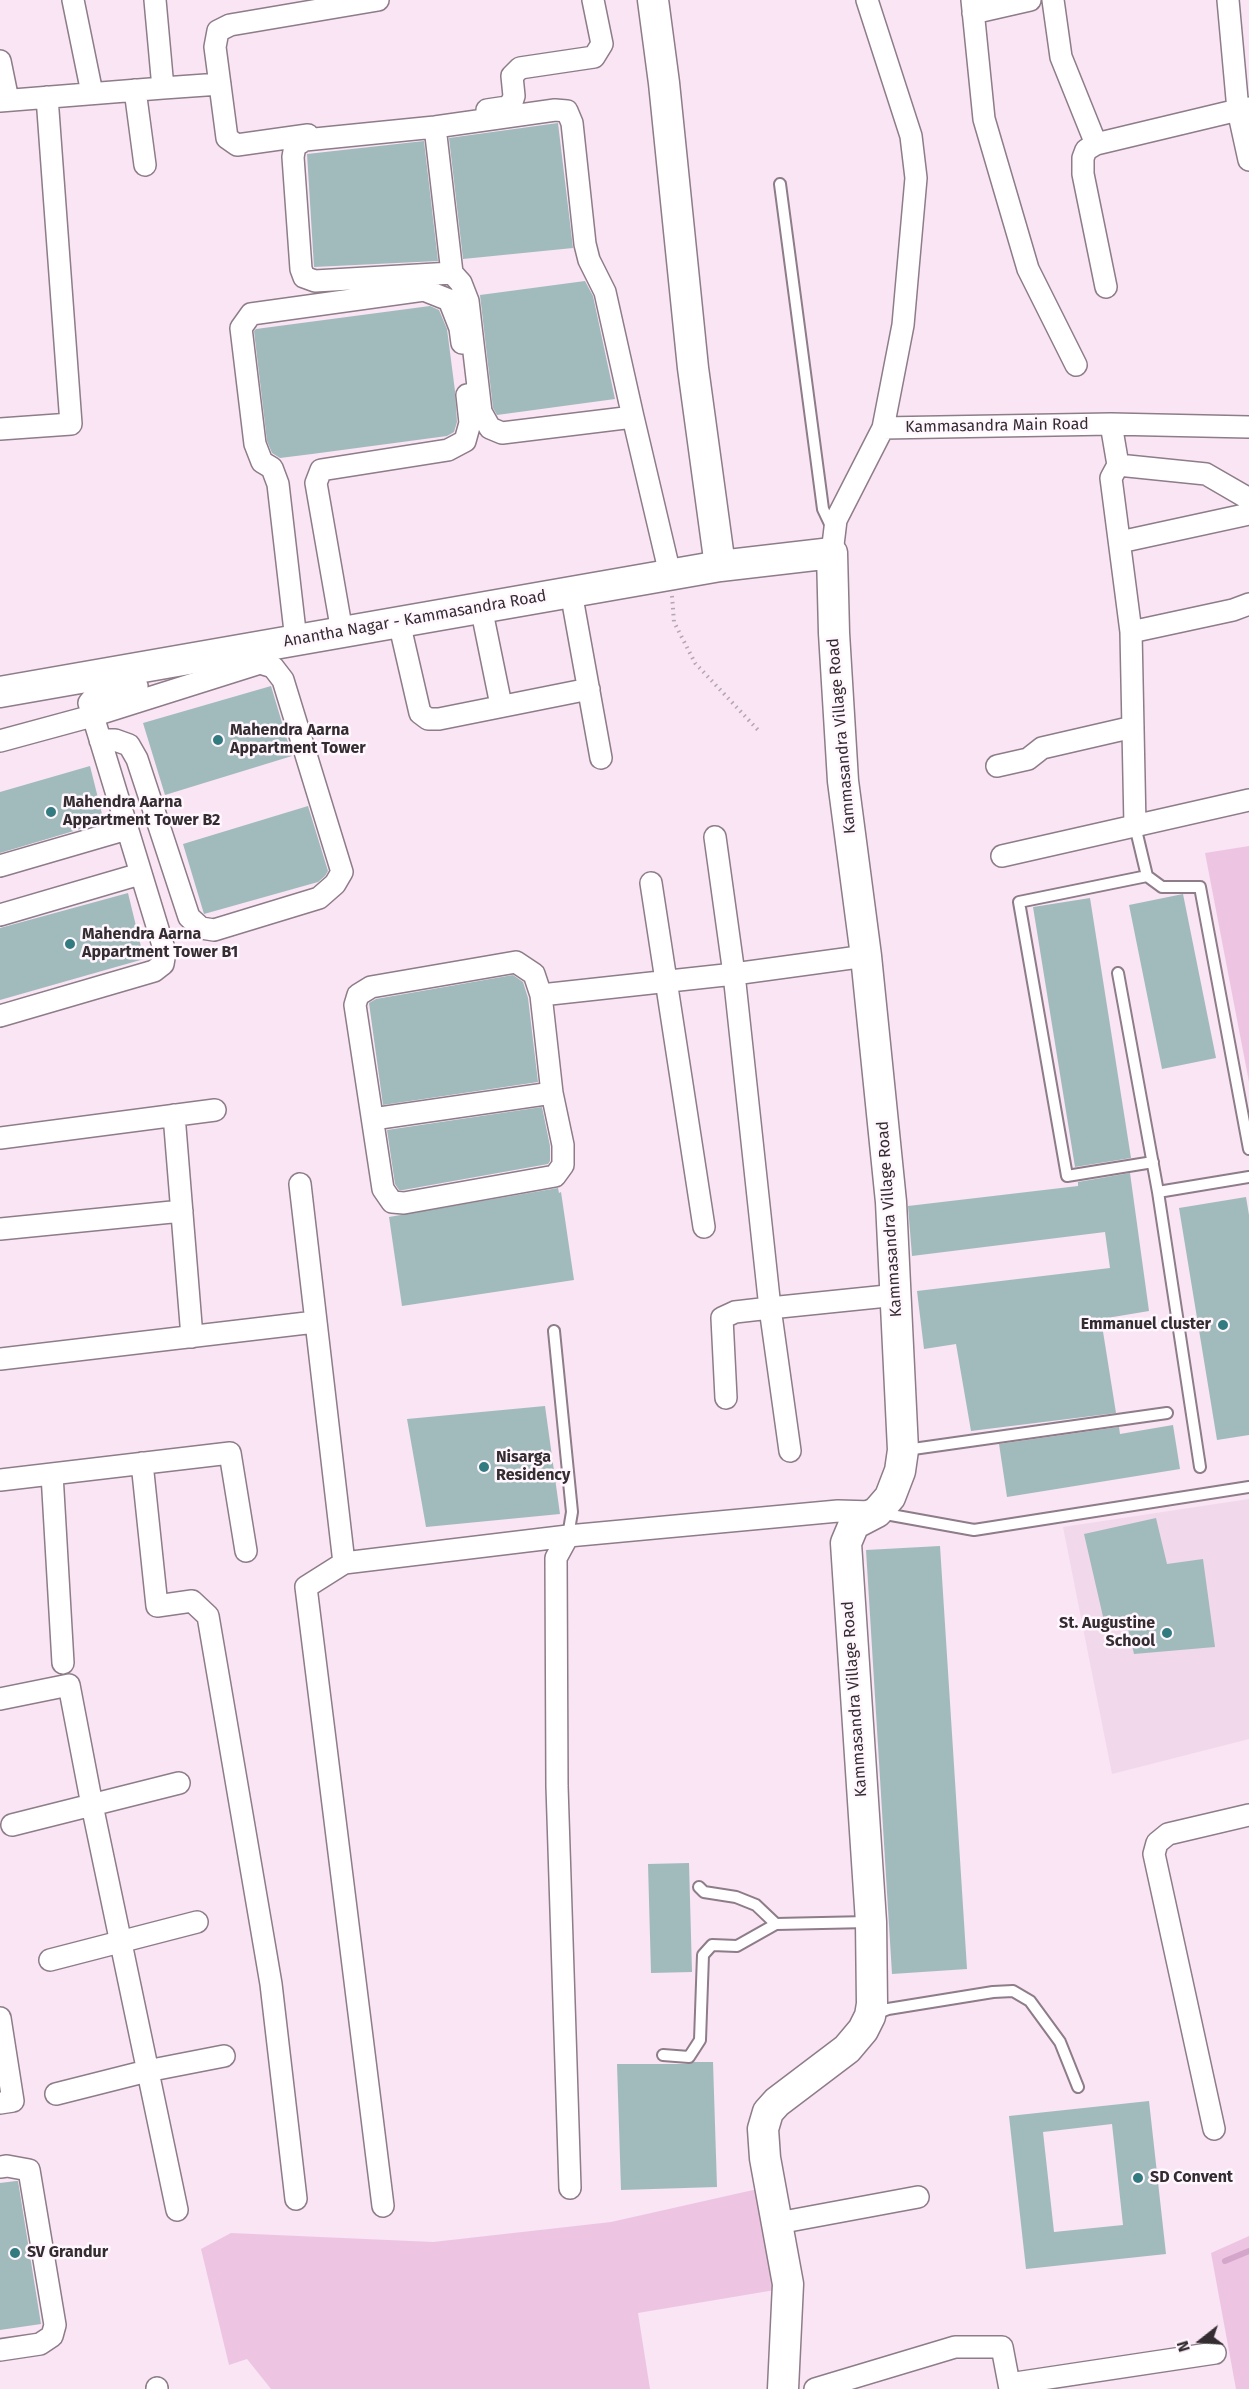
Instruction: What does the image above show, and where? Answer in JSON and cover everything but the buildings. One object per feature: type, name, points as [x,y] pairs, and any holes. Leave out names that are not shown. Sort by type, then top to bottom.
[{"type":"street","points":[[74,0],[92,93]]},
{"type":"street","points":[[155,0],[164,88]]},
{"type":"street","points":[[378,0],[230,26],[218,31],[215,47],[227,138],[237,145],[507,107],[514,96],[512,76],[520,68],[594,57],[599,52],[602,44],[593,0]]},
{"type":"street","points":[[653,0],[664,83],[693,368],[720,566]]},
{"type":"street","name":"Kammasandra Village Road","points":[[783,2389],[789,2297],[788,2276],[763,2145],[763,2128],[768,2112],[777,2102],[847,2049],[860,2035],[870,2016],[872,2004],[871,1922],[845,1557],[846,1543],[854,1524],[885,1506],[895,1488],[903,1450],[891,1202],[866,956],[843,781],[834,643],[833,542],[836,520],[883,428],[903,325],[916,178],[911,136],[867,0]]},
{"type":"street","points":[[1030,0],[973,7],[984,119],[1028,269],[1076,365]]},
{"type":"street","points":[[1053,0],[1061,57],[1096,144]]},
{"type":"street","points":[[1228,0],[1249,160]]},
{"type":"street","points":[[0,61],[4,100],[220,84]]},
{"type":"street","points":[[135,90],[145,165]]},
{"type":"street","points":[[0,429],[71,424],[47,97]]},
{"type":"street","points":[[1106,287],[1083,174],[1083,158],[1086,150],[1096,144],[1244,109]]},
{"type":"street","points":[[452,273],[315,281],[304,277],[301,269],[294,146],[305,140],[435,128],[555,110],[567,111],[572,123],[585,244],[605,292],[670,574]]},
{"type":"street","points":[[435,128],[452,273],[461,283],[468,301],[481,412],[490,428],[502,433],[633,417]]},
{"type":"street","points":[[296,640],[278,484],[272,468],[262,462],[255,444],[241,328],[252,314],[424,290],[449,300],[460,328],[470,423],[465,441],[448,450],[321,470],[316,483],[342,632]]},
{"type":"street","points":[[1111,424],[1249,427]]},
{"type":"street","name":"Kammasandra Main Road","points":[[883,428],[1111,424],[1118,465],[1112,478],[1131,632],[1135,826]]},
{"type":"street","points":[[1118,465],[1206,474],[1249,500]]},
{"type":"street","points":[[1120,542],[1249,514]]},
{"type":"street","name":"Anantha Nagar - Kammasandra Road","points":[[0,692],[720,566],[833,542]]},
{"type":"street","points":[[571,592],[601,758]]},
{"type":"street","points":[[1131,632],[1233,610],[1249,604]]},
{"type":"street","points":[[481,607],[501,705]]},
{"type":"street","points":[[399,622],[420,713],[428,719],[440,719],[589,689]]},
{"type":"street","points":[[0,741],[92,716],[260,663],[273,667],[283,680],[342,872],[335,884],[319,898],[214,930],[201,927],[189,917],[137,759],[129,745],[115,740],[100,740]]},
{"type":"street","points":[[0,1016],[154,971],[163,964],[165,952],[89,703],[94,697],[116,693],[146,682],[148,666]]},
{"type":"street","points":[[997,766],[1028,759],[1042,748],[1133,728]]},
{"type":"street","points":[[1002,856],[1249,800]]},
{"type":"street","points":[[0,866],[127,829]]},
{"type":"street","points":[[715,837],[734,974],[770,1308],[790,1451]]},
{"type":"street","points":[[0,915],[140,874]]},
{"type":"street","points":[[651,883],[704,1227]]},
{"type":"street","points":[[541,995],[734,974],[866,956]]},
{"type":"street","points":[[516,962],[534,974],[541,995],[552,1092],[563,1145],[563,1165],[555,1176],[404,1203],[392,1202],[383,1189],[355,1005],[358,995],[371,987],[516,962]]},
{"type":"street","points":[[373,1119],[552,1092]]},
{"type":"street","points":[[0,1138],[215,1110]]},
{"type":"street","points":[[174,1115],[192,1336]]},
{"type":"street","points":[[300,1184],[344,1563]]},
{"type":"street","points":[[0,1229],[182,1211]]},
{"type":"street","points":[[726,1398],[722,1318],[735,1312],[897,1294]]},
{"type":"street","points":[[0,1359],[315,1322]]},
{"type":"street","points":[[0,1480],[230,1453],[246,1551]]},
{"type":"street","points":[[142,1463],[157,1606],[192,1601],[208,1616],[271,1984],[296,2199]]},
{"type":"street","points":[[52,1474],[63,1663]]},
{"type":"street","points":[[383,2206],[306,1587],[344,1563],[568,1536],[838,1511],[877,1512]]},
{"type":"street","points":[[568,1536],[556,1558],[556,1570],[557,1786],[570,2188]]},
{"type":"street","points":[[0,1699],[69,1685],[177,2210]]},
{"type":"street","points":[[12,1825],[179,1783]]},
{"type":"street","points":[[1214,2128],[1154,1854],[1157,1843],[1168,1834],[1249,1815]]},
{"type":"street","points":[[50,1960],[197,1922]]},
{"type":"street","points":[[0,2018],[13,2101],[0,2103]]},
{"type":"street","points":[[56,2094],[147,2071],[224,2056]]},
{"type":"street","points":[[0,2167],[29,2170],[55,2325],[52,2336],[40,2344],[0,2350]]},
{"type":"street","points":[[778,2223],[918,2197]]},
{"type":"street","points":[[815,2389],[954,2347],[1002,2348],[1010,2386],[1215,2353]]},
{"type":"lane","points":[[780,184],[823,509],[833,542]]},
{"type":"lane","points":[[1135,826],[1147,876],[1162,887],[1200,887],[1249,1149]]},
{"type":"lane","points":[[1147,876],[1019,902],[1066,1176],[1153,1162]]},
{"type":"lane","points":[[1118,974],[1158,1192],[1200,1467]]},
{"type":"lane","points":[[1158,1192],[1249,1178]]},
{"type":"lane","points":[[554,1331],[572,1512],[568,1536]]},
{"type":"lane","points":[[903,1450],[1167,1413]]},
{"type":"lane","points":[[877,1512],[974,1530],[1249,1487]]},
{"type":"lane","points":[[699,1887],[704,1892],[736,1897],[756,1905],[776,1924]]},
{"type":"lane","points":[[663,2055],[689,2056],[700,2040],[703,1955],[712,1945],[737,1946],[776,1924],[871,1922]]},
{"type":"lane","points":[[870,2016],[888,2009],[1012,1991],[1030,2001],[1060,2042],[1078,2087]]},
{"type":"path","points":[[674,622],[695,663],[758,730]]},
{"type":"shaded area","points":[[1249,846],[1249,1082],[1205,853]]},
{"type":"shaded area","name":"St. Augustine School","points":[[1249,1499],[1249,1739],[1112,1774],[1063,1527]]},
{"type":"shaded area","points":[[762,2188],[775,2290],[638,2313],[650,2389],[271,2389],[247,2359],[229,2365],[201,2249],[231,2233],[433,2242],[611,2222]]},
{"type":"shaded area","points":[[1249,2236],[1249,2389],[1236,2389],[1211,2253]]},
{"type":"waterway","points":[[1225,2261],[1249,2251]]},
{"type":"place","name":"Mahendra Aarna Appartment Tower","points":[[218,740]]},
{"type":"place","name":"Mahendra Aarna Appartment Tower B2","points":[[51,812]]},
{"type":"place","name":"Mahendra Aarna Appartment Tower B1","points":[[70,944]]},
{"type":"place","name":"Emmanuel cluster","points":[[1223,1325]]},
{"type":"place","name":"Nisarga Residency","points":[[484,1467]]},
{"type":"place","name":"St. Augustine School","points":[[1167,1633]]},
{"type":"place","name":"SD Convent","points":[[1138,2178]]},
{"type":"place","name":"SV Grandur","points":[[15,2253]]}]
